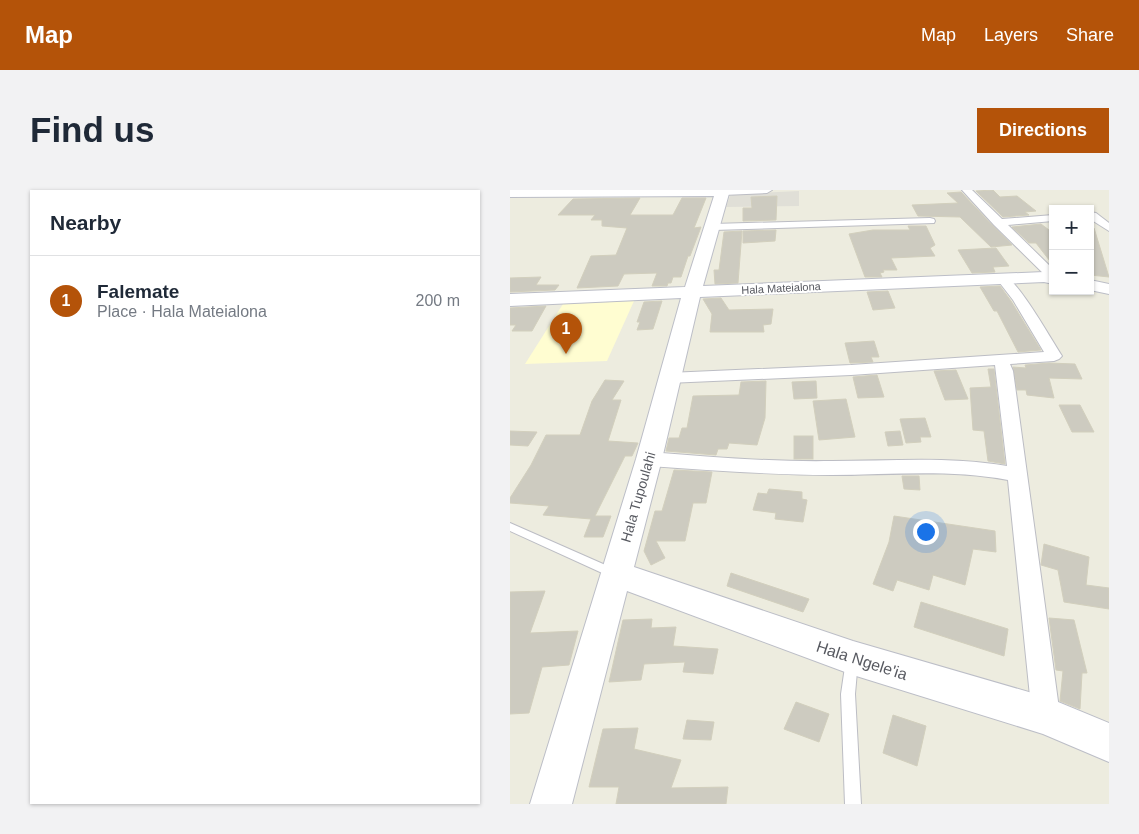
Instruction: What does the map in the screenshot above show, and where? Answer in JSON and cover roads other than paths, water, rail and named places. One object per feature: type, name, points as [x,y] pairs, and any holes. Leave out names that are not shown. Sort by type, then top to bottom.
[{"type":"street","points":[[510,192],[767,190]]},
{"type":"street","points":[[967,190],[1049,274]]},
{"type":"street","name":"Hala Tupoulahi","points":[[551,804],[649,458],[668,378],[692,292],[723,191]]},
{"type":"street","points":[[1094,215],[1109,214]]},
{"type":"street","points":[[1094,217],[1109,228]]},
{"type":"street","points":[[998,222],[1049,218]]},
{"type":"street","points":[[713,227],[930,222]]},
{"type":"street","points":[[668,378],[851,370],[1054,356],[1019,299],[1002,278]]},
{"type":"street","name":"Hala Mateialona","points":[[510,300],[1002,278],[1049,278]]},
{"type":"street","points":[[1094,286],[1109,288]]},
{"type":"street","points":[[1001,359],[1005,371],[1046,716]]},
{"type":"street","points":[[649,458],[762,467],[831,468],[932,465],[979,468],[1017,474]]},
{"type":"street","name":"Hala Ngele'ia","points":[[616,574],[853,658],[1046,716],[1109,743]]},
{"type":"lane","points":[[511,527],[616,574]]},
{"type":"lane","points":[[853,658],[848,694],[853,804]]},
{"type":"place","name":"Falemate","points":[[566,354]]}]
